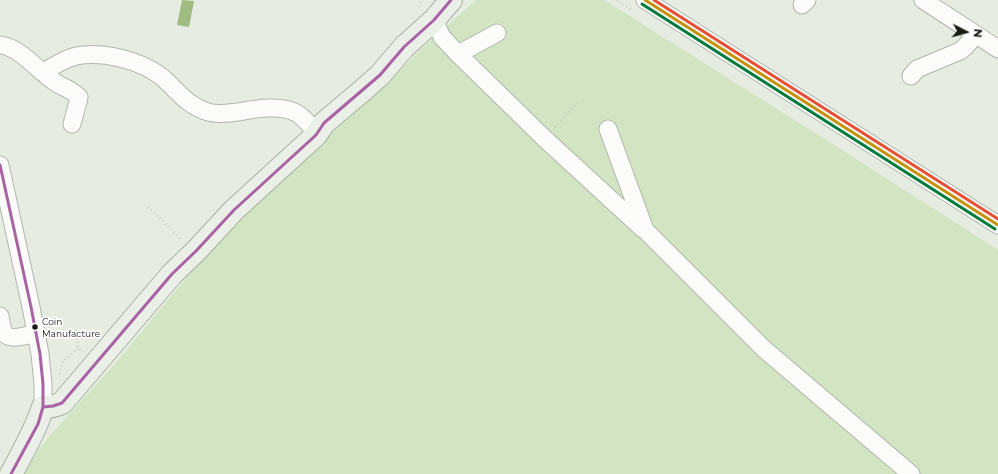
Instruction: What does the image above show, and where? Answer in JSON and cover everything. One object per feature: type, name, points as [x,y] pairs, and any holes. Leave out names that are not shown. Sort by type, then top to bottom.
[{"type":"main road","points":[[11,474],[38,424],[43,407],[57,406],[62,403],[172,274],[196,251],[234,210],[317,133],[324,123],[380,75],[404,47],[434,20],[451,0]]},
{"type":"street","points":[[645,0],[998,226]]},
{"type":"street","points":[[923,0],[998,49]]},
{"type":"street","points":[[434,20],[442,37],[458,54],[545,139],[645,230],[764,349],[912,474]]},
{"type":"street","points":[[458,54],[497,34]]},
{"type":"street","points":[[911,76],[917,69],[960,51],[969,43],[975,34]]},
{"type":"street","points":[[0,44],[19,53],[55,82],[76,93],[79,97],[72,124]]},
{"type":"street","points":[[43,73],[56,64],[76,56],[93,55],[114,57],[139,64],[150,69],[169,83],[190,104],[200,109],[219,113],[271,108],[291,110],[305,120],[317,133]]},
{"type":"street","points":[[608,129],[645,230]]},
{"type":"street","points":[[0,165],[6,225],[30,300],[40,354],[43,384],[43,407]]},
{"type":"street","points":[[0,316],[4,332],[9,337],[36,334]]},
{"type":"path","points":[[554,128],[578,103]]},
{"type":"path","points":[[148,207],[181,240]]},
{"type":"path","points":[[59,376],[63,362],[78,348],[76,330]]},
{"type":"shaded area","points":[[182,0],[194,1],[189,27],[177,25]]},
{"type":"shaded area","points":[[476,0],[604,0],[998,250],[998,474],[23,474],[39,449],[53,432],[115,364],[191,272],[262,192],[383,88],[417,53]]},
{"type":"transit line","points":[[43,407],[62,403],[172,274],[196,251],[234,210],[316,135],[324,123],[380,75],[404,47],[434,20],[451,0]]},
{"type":"transit line","points":[[645,0],[998,225]]},
{"type":"transit line","points":[[654,0],[998,219]]},
{"type":"transit line","points":[[642,4],[995,229]]},
{"type":"transit line","points":[[0,165],[31,307],[40,354],[43,384],[43,407],[38,424],[11,474]]},
{"type":"place","name":"Coin Manufacture","points":[[35,327]]}]
